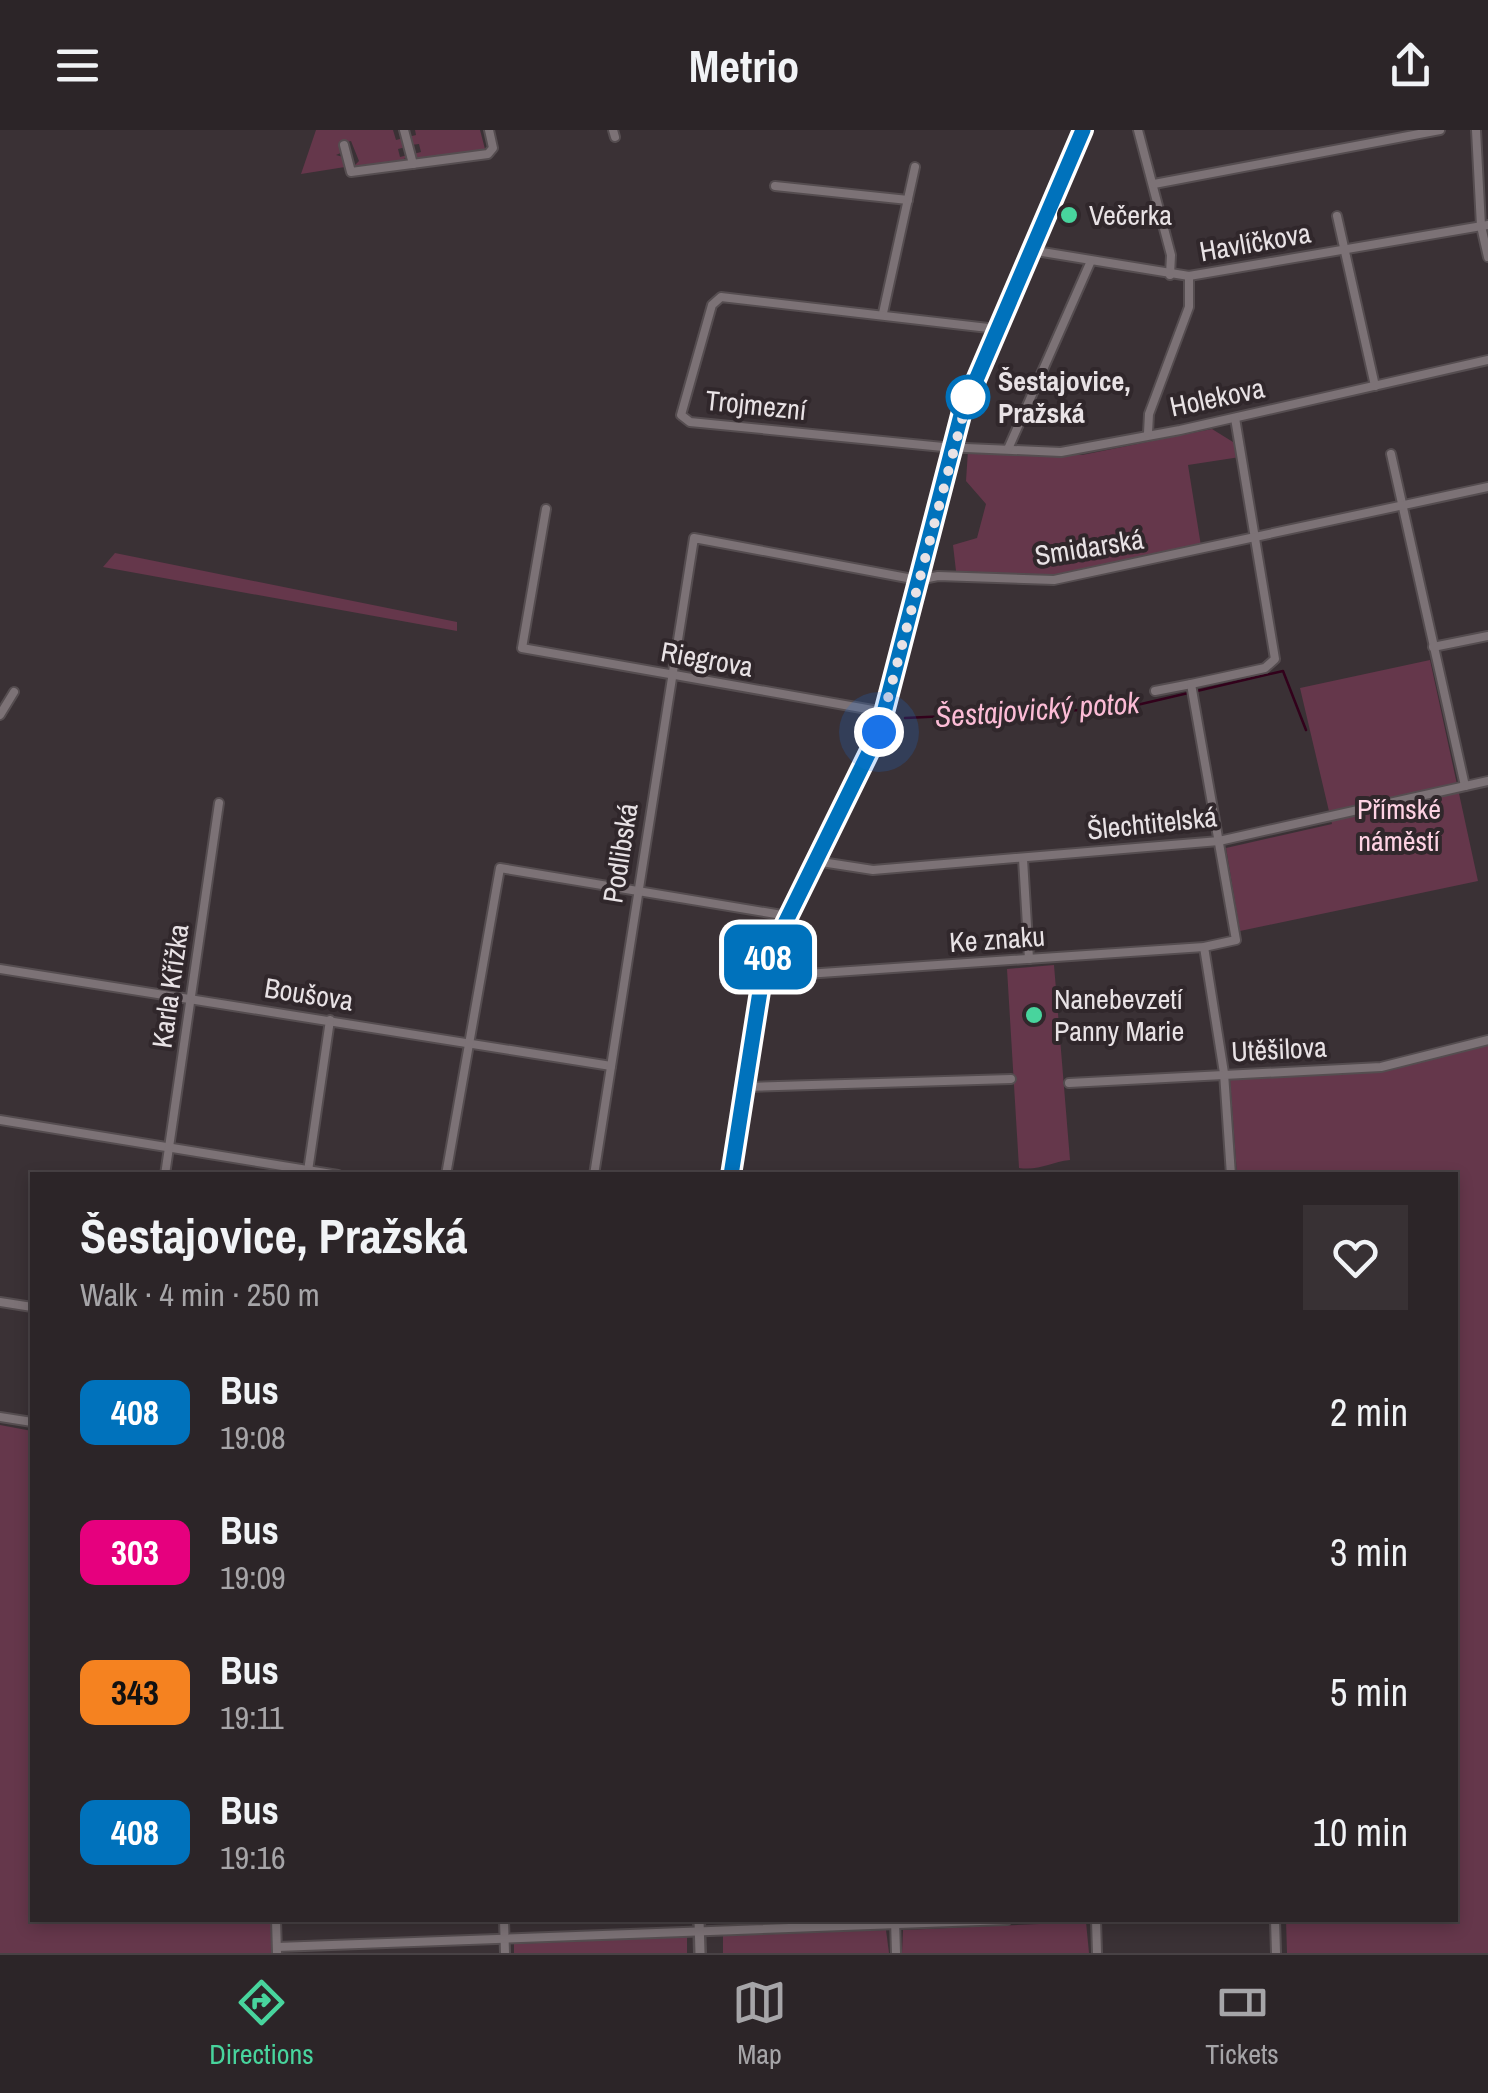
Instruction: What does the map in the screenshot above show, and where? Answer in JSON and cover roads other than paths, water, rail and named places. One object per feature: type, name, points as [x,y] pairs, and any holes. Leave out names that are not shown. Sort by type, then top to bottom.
[{"type":"street","points":[[404,130],[413,164]]},
{"type":"street","points":[[344,145],[351,172],[493,150],[489,130]]},
{"type":"street","points":[[731,1172],[761,977],[884,712],[953,446],[997,329],[1083,130]]},
{"type":"street","points":[[1138,130],[1171,255],[1170,275]]},
{"type":"street","points":[[1154,184],[1440,130]]},
{"type":"street","points":[[1476,130],[1488,256]]},
{"type":"street","points":[[915,167],[882,313],[997,329]]},
{"type":"street","points":[[775,186],[908,200]]},
{"type":"street","points":[[1337,216],[1375,386]]},
{"type":"street","name":"Havlíčkova","points":[[1030,250],[1090,263],[1190,276],[1484,226]]},
{"type":"street","points":[[1008,449],[1090,263]]},
{"type":"street","points":[[1148,433],[1150,414],[1189,307],[1190,276]]},
{"type":"street","name":"Trojmezní","points":[[882,313],[721,298],[712,306],[681,415],[690,422],[953,446]]},
{"type":"street","name":"Holekova","points":[[953,446],[1061,452],[1235,418],[1488,360]]},
{"type":"street","points":[[1154,691],[1192,691],[1268,668],[1274,662],[1276,642],[1235,418]]},
{"type":"street","points":[[1390,454],[1465,786]]},
{"type":"street","name":"Smidarská","points":[[694,538],[918,580],[938,576],[1054,580],[1488,488]]},
{"type":"street","name":"Riegrova","points":[[546,508],[522,648],[884,712]]},
{"type":"street","name":"Podlibská","points":[[594,1172],[694,538]]},
{"type":"street","points":[[1433,647],[1488,636]]},
{"type":"street","points":[[1192,691],[1220,840]]},
{"type":"street","points":[[0,715],[14,692]]},
{"type":"street","name":"Šlechtitelská","points":[[816,861],[873,870],[1220,840],[1488,781]]},
{"type":"street","name":"Karla Křížka","points":[[166,1172],[218,804]]},
{"type":"street","name":"Ke znaku","points":[[761,977],[1204,947],[1236,940],[1220,840]]},
{"type":"street","points":[[1023,859],[1029,959]]},
{"type":"street","points":[[447,1172],[500,868],[788,916]]},
{"type":"street","points":[[1204,947],[1224,1073],[1232,1172]]},
{"type":"street","name":"Boušova","points":[[0,968],[611,1066]]},
{"type":"street","points":[[0,1120],[307,1172],[330,1020]]},
{"type":"street","name":"Utěšilova","points":[[1069,1083],[1381,1067],[1488,1040]]},
{"type":"street","points":[[744,1088],[1011,1079]]},
{"type":"street","points":[[0,1302],[30,1306]]},
{"type":"street","points":[[0,1417],[30,1422]]},
{"type":"street","points":[[276,1922],[277,1950],[895,1922],[896,1953]]},
{"type":"street","points":[[504,1922],[506,1953]]},
{"type":"street","points":[[699,1922],[700,1953]]},
{"type":"street","points":[[1096,1922],[1097,1953]]},
{"type":"street","points":[[1275,1922],[1276,1953]]},
{"type":"waterway","name":"Šestajovický potok","points":[[905,718],[1124,708],[1283,671],[1306,730]]},
{"type":"place","name":"Večerka","points":[[1069,215]]},
{"type":"place","name":"Šestajovice, Pražská","points":[[968,397]]},
{"type":"place","name":"Nanebevzetí Panny Marie","points":[[1034,1015]]},
{"type":"park label","name":"Přímské náměstí","points":[[1399,825]]}]
